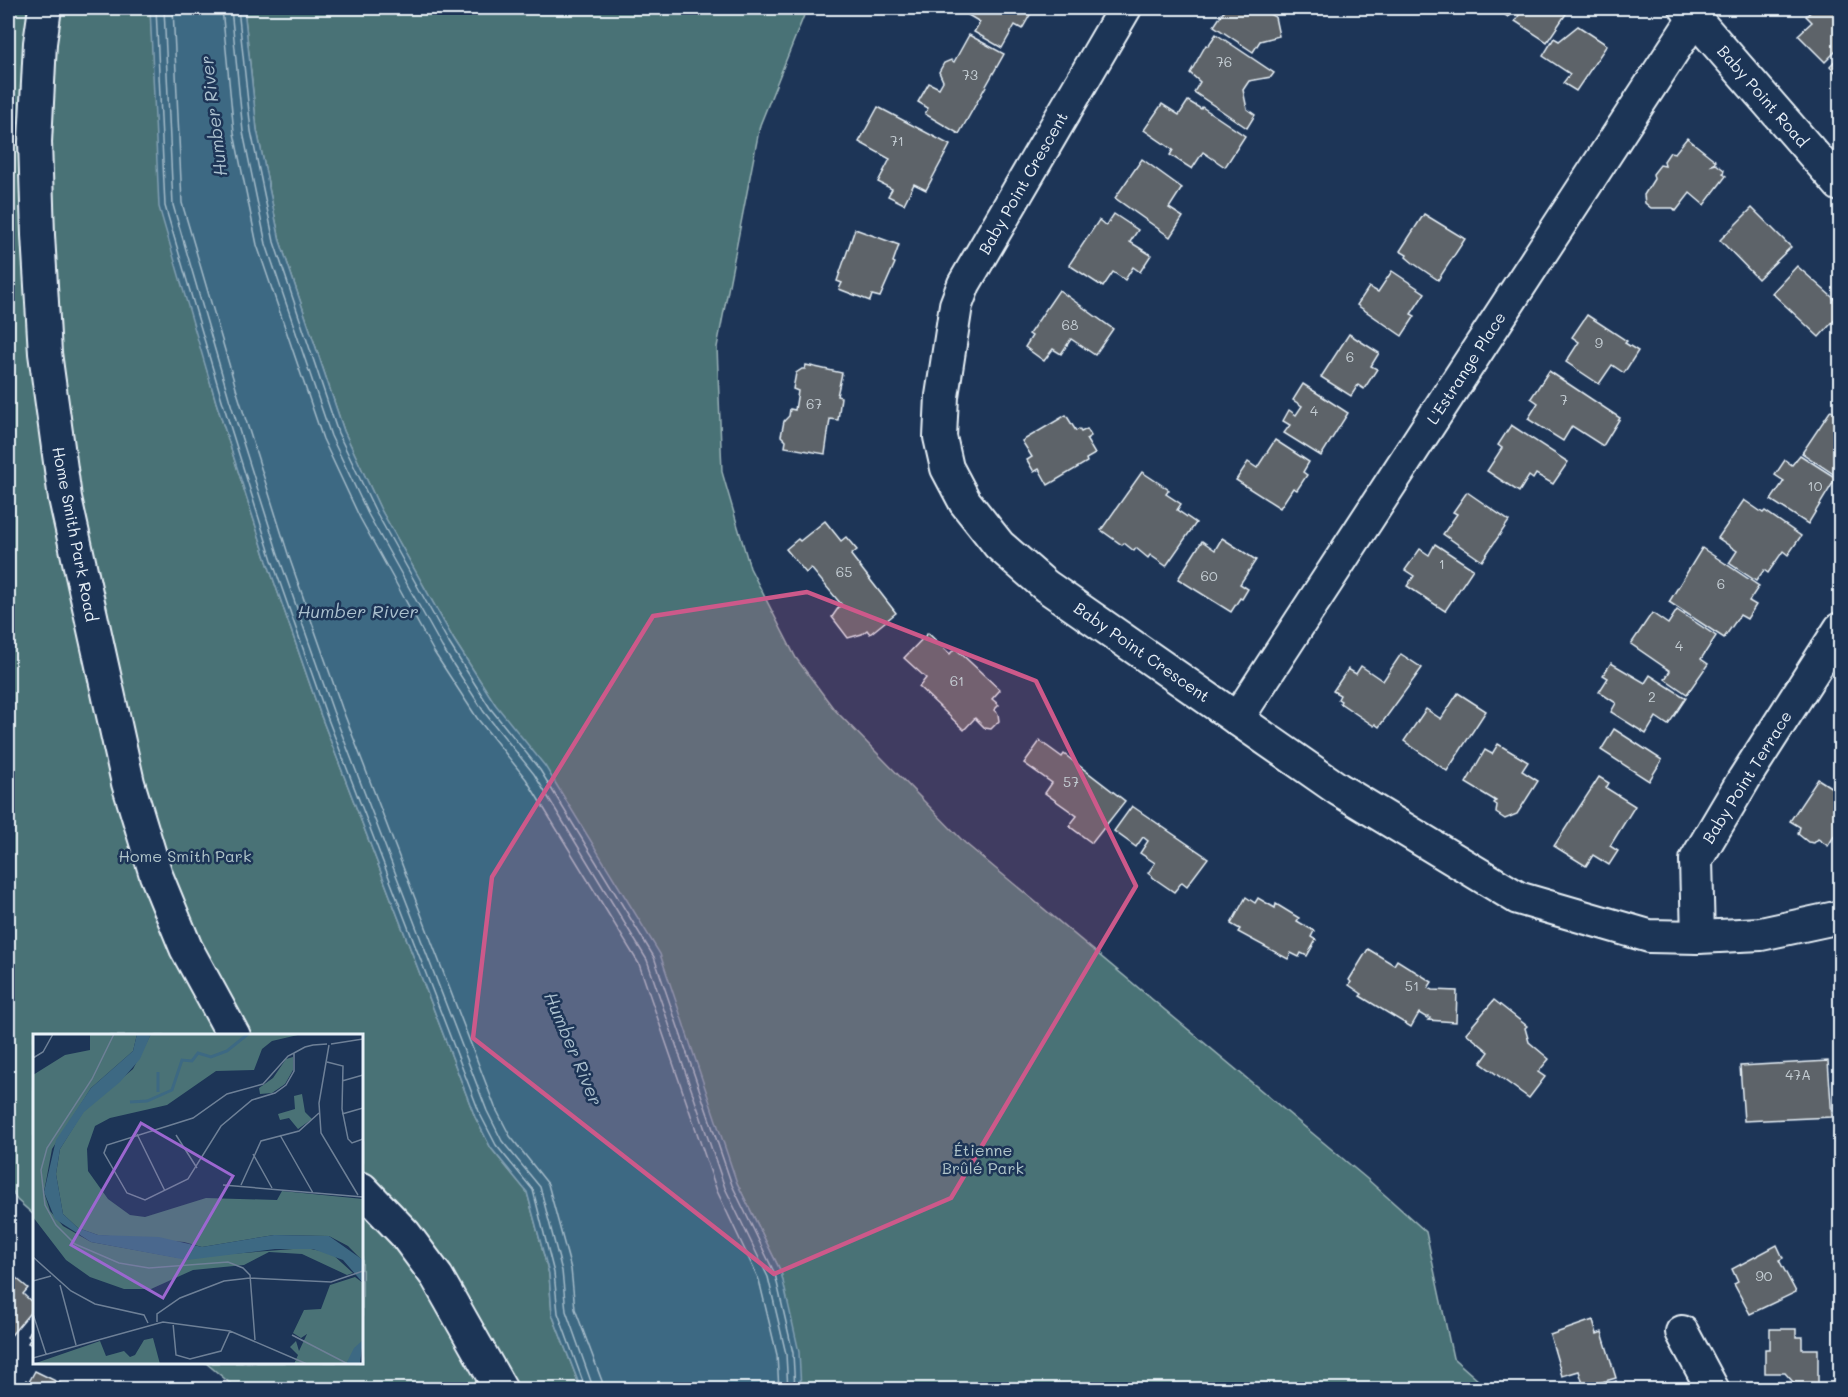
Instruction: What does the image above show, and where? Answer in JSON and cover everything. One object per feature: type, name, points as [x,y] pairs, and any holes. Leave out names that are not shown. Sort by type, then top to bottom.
[{"type":"street","name":"Home Smith Park Road","points":[[45,8],[40,43],[35,142],[38,235],[45,353],[64,498],[128,783],[156,874],[186,948],[233,1034]]},
{"type":"street","name":"Baby Point Crescent","points":[[1125,8],[964,284],[956,305],[942,396],[940,437],[947,468],[965,502],[999,545],[1046,586],[1338,789],[1518,898],[1649,936],[1698,937],[1761,934],[1840,917]]},
{"type":"street","name":"L'Estrange Place","points":[[1237,719],[1690,12]]},
{"type":"street","name":"Baby Point Road","points":[[1690,12],[1840,185]]},
{"type":"street","name":"Baby Point Terrace","points":[[1698,937],[1696,860],[1744,779],[1840,629]]},
{"type":"street","points":[[363,1190],[405,1234],[437,1277],[501,1389]]},
{"type":"street","points":[[1682,1332],[1713,1389]]},
{"type":"highlighted area","points":[[807,592],[1036,681],[1136,886],[951,1198],[774,1274],[473,1038],[492,877],[653,616]]},
{"type":"green space","name":"Home Smith Park","points":[[8,8],[150,8],[153,60],[190,309],[216,402],[267,561],[321,716],[475,1117],[491,1148],[527,1192],[549,1274],[552,1314],[581,1389],[237,1389],[207,1364],[363,1364],[363,1034],[33,1034],[33,1214],[17,1200],[8,1183]]},
{"type":"green space","name":"Étienne Brûlé Park","points":[[244,8],[807,8],[760,125],[717,347],[722,472],[750,568],[796,658],[834,709],[965,843],[1366,1178],[1426,1232],[1453,1358],[1488,1389],[801,1389],[781,1272],[495,704],[454,640],[380,508],[344,431],[280,241],[257,130]]},
{"type":"water","name":"Humber River","points":[[150,8],[244,8],[257,130],[280,241],[344,431],[380,508],[454,640],[495,704],[545,766],[660,954],[737,1183],[781,1272],[799,1352],[801,1389],[581,1389],[552,1314],[549,1274],[527,1192],[491,1148],[475,1117],[321,716],[267,561],[216,402],[159,207]]},
{"type":"building","points":[[973,8],[1034,8],[1022,29],[1015,25],[1002,48],[974,32],[980,22],[968,15]]},
{"type":"building","points":[[1226,8],[1272,8],[1268,13],[1275,17],[1279,36],[1260,41],[1253,52],[1214,26]]},
{"type":"building","points":[[1495,8],[1515,8],[1508,17]]},
{"type":"building","points":[[1517,8],[1570,8],[1547,42],[1515,21],[1522,11]]},
{"type":"building","points":[[1815,8],[1840,8],[1840,47],[1825,62],[1798,35],[1812,22],[1806,16]]},
{"type":"building","points":[[1578,26],[1607,45],[1576,91],[1563,83],[1570,74],[1543,56],[1554,38],[1559,41]]},
{"type":"building","points":[[1216,34],[1274,73],[1271,77],[1249,81],[1243,90],[1247,109],[1255,115],[1247,128],[1194,92],[1200,82],[1190,73],[1206,45],[1208,46]]},
{"type":"building","points":[[969,35],[1004,54],[959,134],[925,114],[928,108],[918,102],[929,83],[939,88],[943,81],[939,72],[944,63],[951,60],[954,62]]},
{"type":"building","points":[[1840,55],[1840,77],[1830,66]]},
{"type":"building","points":[[1188,101],[1201,109],[1202,107],[1245,136],[1225,167],[1203,152],[1192,169],[1170,155],[1173,150],[1144,130],[1162,104],[1179,115]]},
{"type":"building","points":[[878,107],[950,145],[926,190],[914,184],[904,204],[888,196],[892,189],[878,182],[890,159],[859,142]]},
{"type":"building","points":[[1687,138],[1716,161],[1712,165],[1716,164],[1724,170],[1723,174],[1726,176],[1704,205],[1690,193],[1676,211],[1673,208],[1651,208],[1645,203],[1644,195],[1654,179],[1653,174],[1660,165],[1665,166],[1664,161],[1670,152],[1675,153]]},
{"type":"building","points":[[1142,159],[1182,188],[1169,208],[1183,217],[1170,237],[1115,198]]},
{"type":"building","points":[[1752,208],[1791,247],[1758,279],[1720,240]]},
{"type":"building","points":[[1114,214],[1138,230],[1130,242],[1151,255],[1140,272],[1133,267],[1125,280],[1113,272],[1103,287],[1069,265],[1099,220],[1106,226]]},
{"type":"building","points":[[1424,214],[1465,239],[1438,280],[1400,251]]},
{"type":"building","points":[[855,229],[899,245],[893,262],[895,263],[880,297],[872,295],[870,301],[839,289],[842,283],[837,281]]},
{"type":"building","points":[[1797,266],[1840,304],[1840,314],[1819,337],[1772,293]]},
{"type":"building","points":[[1392,271],[1425,293],[1411,314],[1415,316],[1402,336],[1357,305],[1369,287],[1378,292]]},
{"type":"building","points":[[1059,290],[1113,329],[1095,355],[1071,339],[1061,354],[1053,349],[1044,361],[1025,347],[1032,336],[1029,334]]},
{"type":"building","points":[[1587,315],[1627,341],[1625,343],[1638,351],[1624,373],[1612,365],[1599,384],[1566,362],[1579,342],[1572,337]]},
{"type":"building","points":[[1349,334],[1379,353],[1371,366],[1377,369],[1364,389],[1358,385],[1351,396],[1321,377]]},
{"type":"building","points":[[806,365],[842,373],[837,396],[841,397],[838,420],[830,419],[825,454],[785,447],[786,441],[781,436],[784,421],[789,416],[790,409],[795,410],[798,391],[793,389],[796,373],[805,369]]},
{"type":"building","points":[[1549,371],[1620,418],[1603,446],[1572,426],[1563,441],[1528,419],[1538,403],[1531,398]]},
{"type":"building","points":[[1303,384],[1348,413],[1321,456],[1284,433],[1290,425],[1283,421],[1289,410],[1296,415],[1302,406],[1293,400]]},
{"type":"building","points":[[1831,410],[1840,417],[1840,466],[1835,475],[1802,453]]},
{"type":"building","points":[[1066,415],[1076,431],[1079,429],[1081,432],[1087,429],[1091,436],[1086,439],[1095,454],[1086,459],[1087,462],[1048,485],[1039,469],[1034,472],[1027,460],[1032,457],[1022,441]]},
{"type":"building","points":[[1511,425],[1568,462],[1553,484],[1536,474],[1533,479],[1529,476],[1519,492],[1487,471],[1502,448],[1498,445]]},
{"type":"building","points":[[1275,440],[1309,462],[1303,472],[1307,475],[1297,490],[1293,488],[1280,508],[1236,480],[1248,462],[1257,468]]},
{"type":"building","points":[[1800,455],[1836,478],[1808,524],[1771,500],[1784,481],[1775,475],[1785,460],[1792,465]]},
{"type":"building","points":[[1142,472],[1169,490],[1166,494],[1181,504],[1177,510],[1196,523],[1166,566],[1150,555],[1148,558],[1136,548],[1134,551],[1124,543],[1122,545],[1101,530]]},
{"type":"building","points":[[1467,492],[1509,521],[1482,561],[1443,534],[1457,514],[1453,512]]},
{"type":"building","points":[[1744,500],[1763,513],[1765,511],[1801,536],[1788,555],[1783,551],[1768,573],[1764,570],[1756,581],[1729,563],[1737,551],[1718,538]]},
{"type":"building","points":[[825,521],[841,541],[846,537],[857,550],[851,555],[896,613],[870,634],[867,630],[848,638],[832,617],[841,604],[811,568],[806,573],[786,549]]},
{"type":"building","points":[[1222,538],[1256,560],[1240,584],[1248,589],[1231,612],[1178,579],[1202,541],[1215,550]]},
{"type":"building","points":[[1435,544],[1473,569],[1445,611],[1407,586],[1414,576],[1405,570],[1420,549],[1429,555]]},
{"type":"building","points":[[1702,548],[1759,586],[1749,601],[1756,605],[1747,619],[1740,615],[1724,638],[1669,602]]},
{"type":"building","points":[[1677,610],[1716,636],[1701,659],[1708,664],[1687,694],[1665,679],[1670,671],[1631,644],[1652,613],[1668,624]]},
{"type":"building","points":[[928,633],[950,654],[955,648],[1000,690],[992,699],[999,705],[994,710],[998,714],[999,721],[991,729],[985,728],[975,718],[964,730],[919,687],[926,678],[904,658]]},
{"type":"building","points":[[1401,654],[1422,668],[1379,727],[1340,703],[1338,699],[1340,695],[1333,691],[1348,669],[1356,674],[1361,666],[1383,681]]},
{"type":"building","points":[[1611,663],[1645,683],[1650,675],[1686,698],[1668,725],[1656,717],[1646,734],[1611,712],[1616,703],[1599,692],[1608,678],[1603,675]]},
{"type":"building","points":[[1458,693],[1486,711],[1447,771],[1404,741],[1426,709],[1441,719]]},
{"type":"building","points":[[1614,729],[1662,760],[1649,781],[1601,750]]},
{"type":"building","points":[[1040,741],[1062,757],[1064,754],[1125,801],[1092,843],[1069,826],[1077,816],[1045,793],[1052,783],[1024,763]]},
{"type":"building","points":[[1498,744],[1528,762],[1522,771],[1538,781],[1517,814],[1505,819],[1496,813],[1497,805],[1494,803],[1496,801],[1466,783],[1485,750],[1492,754]]},
{"type":"building","points":[[1599,777],[1609,783],[1606,788],[1635,806],[1610,846],[1618,851],[1609,865],[1593,855],[1586,866],[1554,846]]},
{"type":"building","points":[[1818,779],[1840,793],[1840,827],[1828,846],[1818,839],[1814,843],[1808,842],[1798,834],[1800,827],[1790,821]]},
{"type":"building","points":[[1132,806],[1208,858],[1187,886],[1182,882],[1174,892],[1155,879],[1148,873],[1155,863],[1140,853],[1148,841],[1143,837],[1136,847],[1114,831]]},
{"type":"building","points":[[1246,897],[1255,903],[1258,898],[1275,908],[1276,904],[1299,918],[1297,921],[1314,931],[1311,937],[1316,940],[1307,956],[1301,953],[1299,957],[1291,953],[1288,959],[1238,932],[1240,929],[1231,924]]},
{"type":"building","points":[[1368,949],[1394,965],[1397,960],[1432,982],[1428,988],[1457,991],[1456,1022],[1428,1020],[1430,1018],[1428,1016],[1427,1018],[1419,1013],[1411,1027],[1360,996],[1362,994],[1349,985],[1351,982],[1349,980]]},
{"type":"building","points":[[1494,1000],[1527,1026],[1525,1028],[1529,1042],[1549,1059],[1538,1072],[1545,1077],[1529,1098],[1481,1063],[1489,1052],[1466,1033]]},
{"type":"building","points":[[1828,1061],[1832,1117],[1744,1121],[1740,1066]]},
{"type":"building","points":[[1777,1245],[1783,1258],[1779,1260],[1796,1292],[1750,1314],[1734,1284],[1738,1282],[1732,1269]]},
{"type":"building","points":[[9,1272],[28,1288],[23,1294],[33,1303],[33,1309],[8,1339]]},
{"type":"building","points":[[1593,1320],[1597,1334],[1602,1332],[1616,1378],[1584,1387],[1579,1371],[1562,1376],[1550,1335]]},
{"type":"building","points":[[33,1325],[33,1346],[28,1343],[31,1338],[28,1336]]},
{"type":"building","points":[[1770,1329],[1796,1329],[1796,1337],[1802,1337],[1802,1349],[1818,1349],[1818,1390],[1794,1390],[1794,1383],[1785,1373],[1765,1373],[1765,1349],[1770,1349]]},
{"type":"building","points":[[35,1371],[70,1388],[69,1390],[21,1390],[26,1380],[29,1382]]},
{"type":"building","points":[[1616,1381],[1620,1390],[1600,1390],[1601,1389]]}]
